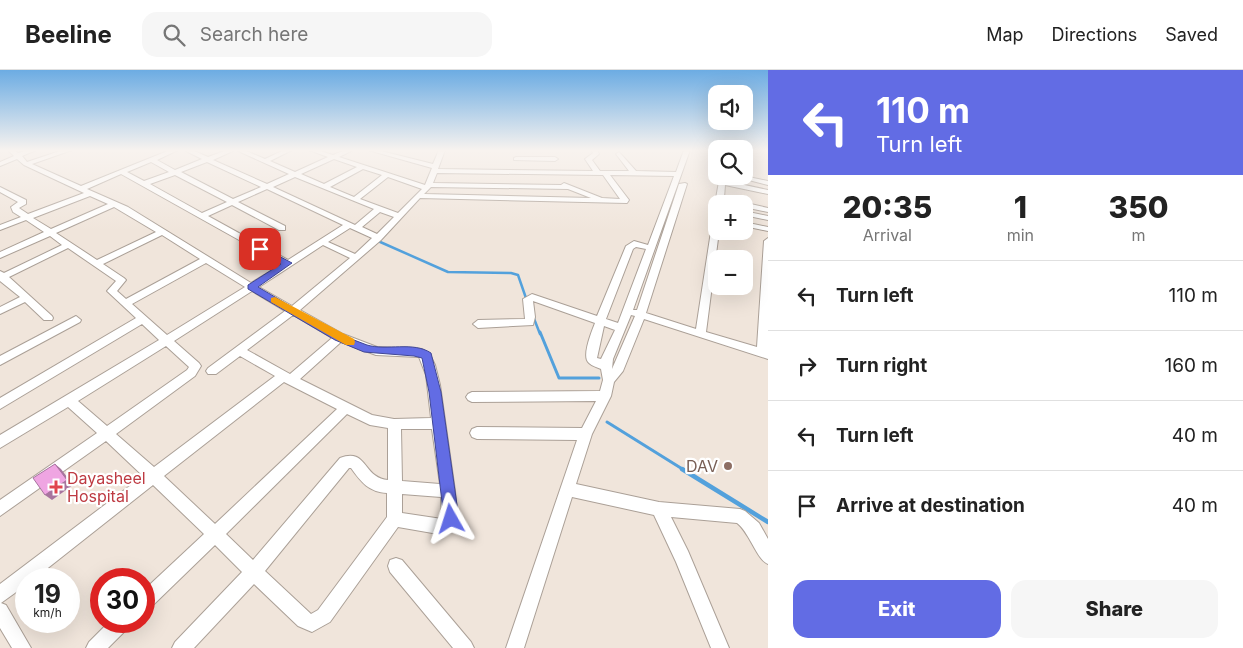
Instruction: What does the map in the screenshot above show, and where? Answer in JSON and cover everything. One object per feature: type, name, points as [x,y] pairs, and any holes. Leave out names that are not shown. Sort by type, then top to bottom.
[{"type":"street","points":[[54,177],[115,204],[339,338],[376,351],[414,352],[427,356],[435,392],[451,519],[448,526],[395,519]]},
{"type":"street","points":[[80,189],[110,177]]},
{"type":"street","points":[[131,177],[287,263]]},
{"type":"street","points":[[144,184],[162,177]]},
{"type":"street","points":[[184,177],[282,228]]},
{"type":"street","points":[[243,177],[378,238]]},
{"type":"street","points":[[201,216],[291,177]]},
{"type":"street","points":[[301,177],[400,217]]},
{"type":"street","points":[[324,187],[343,177]]},
{"type":"street","points":[[354,200],[384,177]]},
{"type":"street","points":[[394,177],[428,186],[569,187]]},
{"type":"street","points":[[0,442],[166,341],[322,242],[352,227],[375,226],[400,217],[428,186],[433,177]]},
{"type":"street","points":[[537,187],[544,177]]},
{"type":"street","points":[[552,177],[569,187],[605,201]]},
{"type":"street","points":[[419,196],[625,200],[605,177]]},
{"type":"street","points":[[607,373],[590,358],[601,320],[631,273],[652,248],[678,177]]},
{"type":"street","points":[[607,373],[617,371],[641,314],[682,177]]},
{"type":"street","points":[[753,180],[768,183]]},
{"type":"street","points":[[744,185],[768,192]]},
{"type":"street","points":[[494,187],[499,199]]},
{"type":"street","points":[[0,190],[23,202],[14,208],[121,280],[112,291],[194,366],[194,370],[0,509]]},
{"type":"street","points":[[0,228],[90,193]]},
{"type":"street","points":[[0,255],[115,204]]},
{"type":"street","points":[[753,207],[768,210]]},
{"type":"street","points":[[378,238],[375,226],[379,209]]},
{"type":"street","points":[[753,215],[768,218]]},
{"type":"street","points":[[753,226],[768,229]]},
{"type":"street","points":[[96,264],[162,232]]},
{"type":"street","points":[[212,370],[293,310],[378,238]]},
{"type":"street","points":[[701,332],[714,240]]},
{"type":"street","points":[[628,311],[701,332],[765,354],[768,241]]},
{"type":"street","points":[[322,242],[356,258]]},
{"type":"street","points":[[48,318],[1,276],[68,245]]},
{"type":"street","points":[[515,648],[586,434],[605,396],[607,373],[628,311],[631,273],[630,246],[642,245],[652,248]]},
{"type":"street","points":[[126,302],[206,259]]},
{"type":"street","points":[[478,324],[529,322],[528,299],[532,297],[621,328]]},
{"type":"street","points":[[0,311],[26,298]]},
{"type":"street","points":[[0,404],[143,319]]},
{"type":"street","points":[[0,361],[76,320]]},
{"type":"street","points":[[0,595],[154,476],[339,338]]},
{"type":"street","points":[[240,351],[287,378],[370,420],[394,424],[438,423]]},
{"type":"street","points":[[472,397],[605,396]]},
{"type":"street","points":[[69,400],[154,476],[304,620],[312,623],[324,616],[395,519],[394,424]]},
{"type":"street","points":[[155,592],[346,409]]},
{"type":"street","points":[[477,433],[586,434]]},
{"type":"street","points":[[181,648],[254,572],[345,462],[354,461],[374,485],[448,490]]},
{"type":"street","points":[[568,489],[659,509],[740,516],[751,526],[768,556]]},
{"type":"street","points":[[659,509],[678,548],[720,648]]},
{"type":"street","points":[[396,566],[465,648]]},
{"type":"street","points":[[0,610],[22,648]]},
{"type":"street","points":[[95,648],[111,633]]},
{"type":"building","points":[[55,464],[67,480],[45,495],[33,478]]},
{"type":"waterway","points":[[378,241],[448,272],[511,273],[518,275],[527,301]]},
{"type":"waterway","points":[[533,316],[540,334]]},
{"type":"waterway","points":[[540,332],[559,378],[599,378]]},
{"type":"waterway","points":[[607,422],[684,470]]},
{"type":"waterway","points":[[682,469],[768,522]]},
{"type":"slow traffic","points":[[275,300],[339,338],[350,342]]},
{"type":"place","name":"DAV","points":[[728,466]]},
{"type":"place","name":"Dayasheel Hospital","points":[[56,487]]},
{"type":"route","points":[[260,249],[287,263],[252,287],[339,338],[368,350],[414,352],[427,356],[435,392],[451,519]]}]
